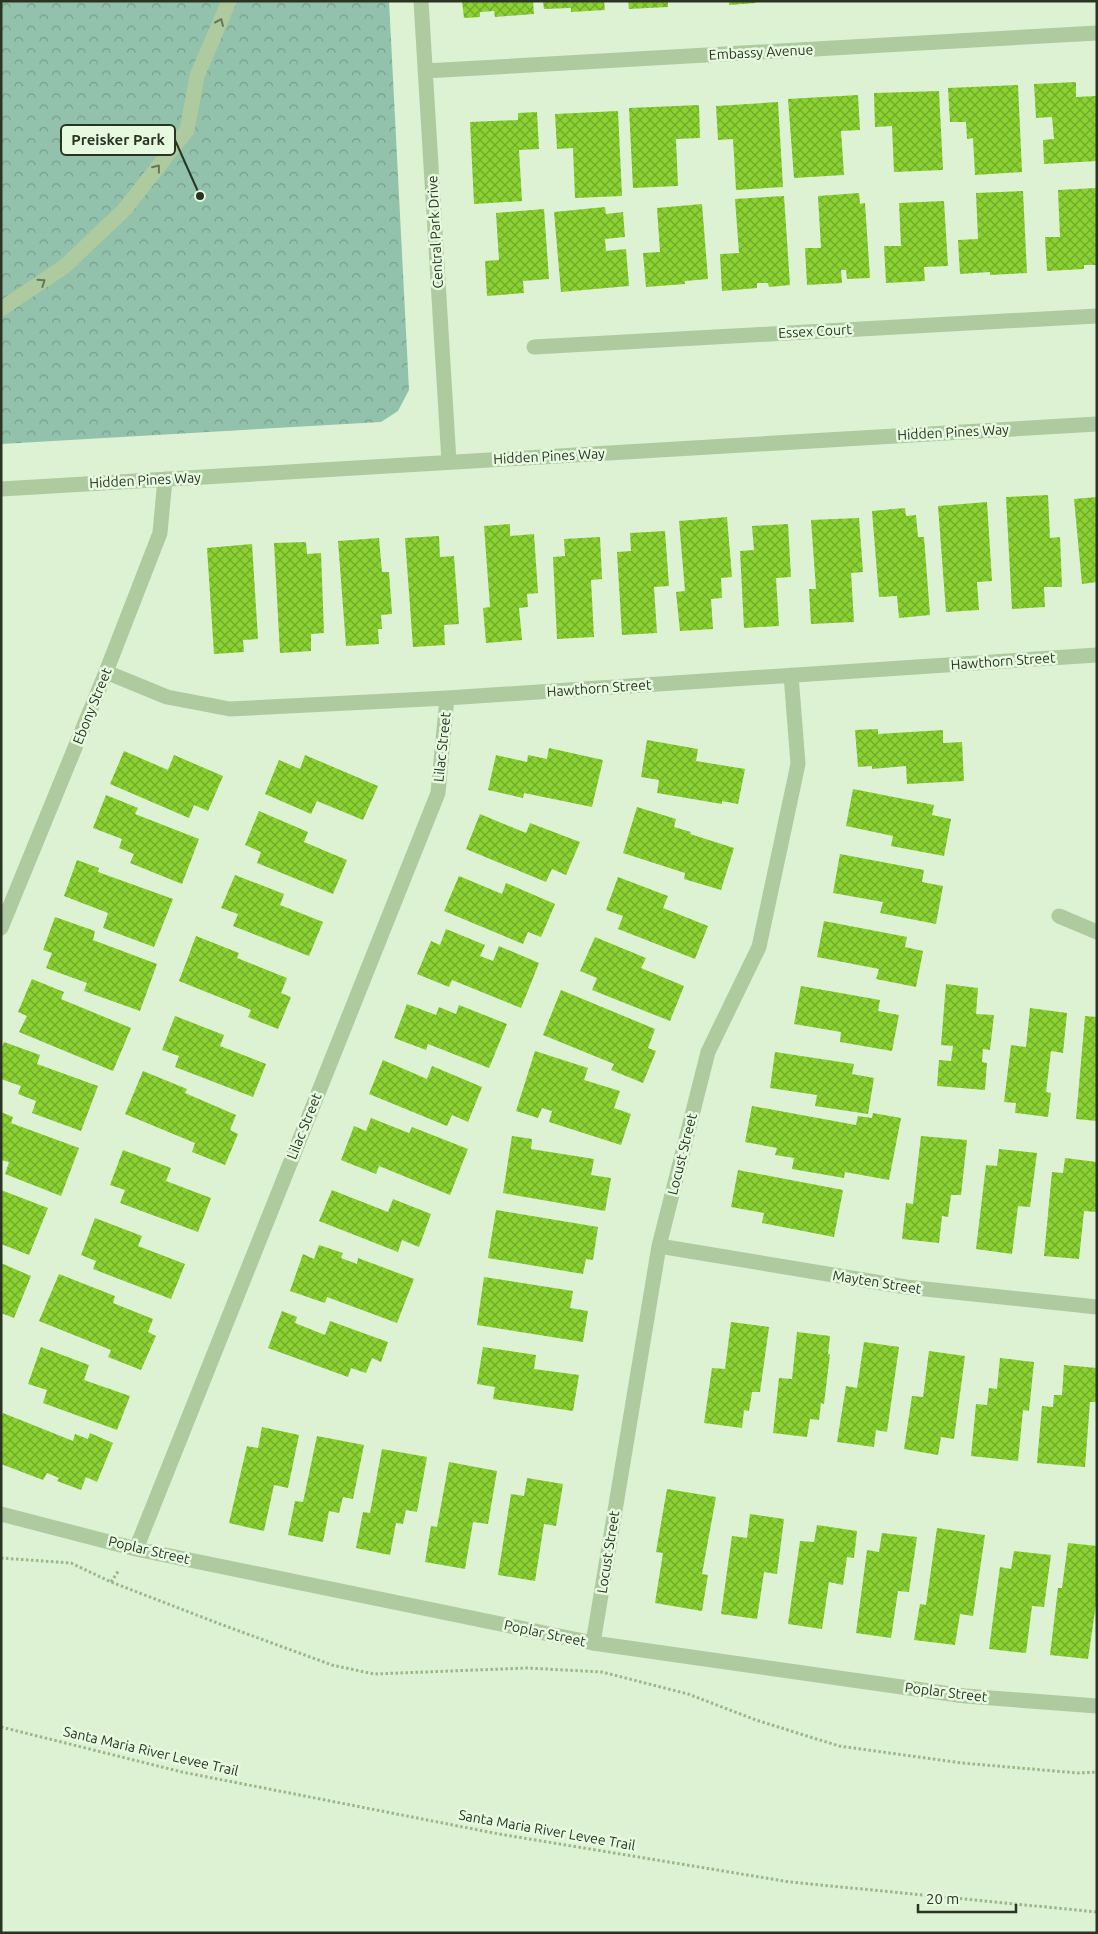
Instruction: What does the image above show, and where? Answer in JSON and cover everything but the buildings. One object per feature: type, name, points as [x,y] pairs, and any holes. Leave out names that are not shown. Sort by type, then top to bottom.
[{"type":"street","points":[[1,309],[65,266],[124,210],[187,130],[197,76],[229,1]]},
{"type":"street","name":"Central Park Drive","points":[[421,1],[449,462]]},
{"type":"street","name":"Embassy Avenue","points":[[425,71],[1097,33]]},
{"type":"street","name":"Essex Court","points":[[534,347],[1097,316]]},
{"type":"street","name":"Hidden Pines Way","points":[[1,489],[1097,424]]},
{"type":"street","name":"Ebony Street","points":[[1,928],[106,672],[160,533],[165,479]]},
{"type":"street","name":"Hawthorn Street","points":[[106,672],[167,697],[230,709],[447,698],[1097,655]]},
{"type":"street","name":"Locust Street","points":[[593,1643],[658,1246],[708,1052],[759,947],[798,764],[791,676]]},
{"type":"street","name":"Lilac Street","points":[[136,1549],[438,793],[447,698]]},
{"type":"street","points":[[1059,916],[1097,932]]},
{"type":"street","name":"Mayten Street","points":[[658,1246],[906,1287],[1097,1307]]},
{"type":"street","name":"Poplar Street","points":[[1,1514],[136,1549],[593,1643],[965,1696],[1097,1706]]},
{"type":"path","points":[[1,1558],[71,1563],[111,1582],[332,1665],[374,1674],[527,1668],[602,1672],[688,1694],[756,1720],[839,1746],[962,1764],[1078,1773],[1097,1772]]},
{"type":"path","name":"Santa Maria River Levee Trail","points":[[1,1727],[182,1772],[508,1836],[790,1882],[1097,1912]]},
{"type":"green space","points":[[1,1],[389,1],[409,390],[398,411],[381,422],[1,444]]},
{"type":"place","name":"Preisker Park","points":[[200,196]]}]
